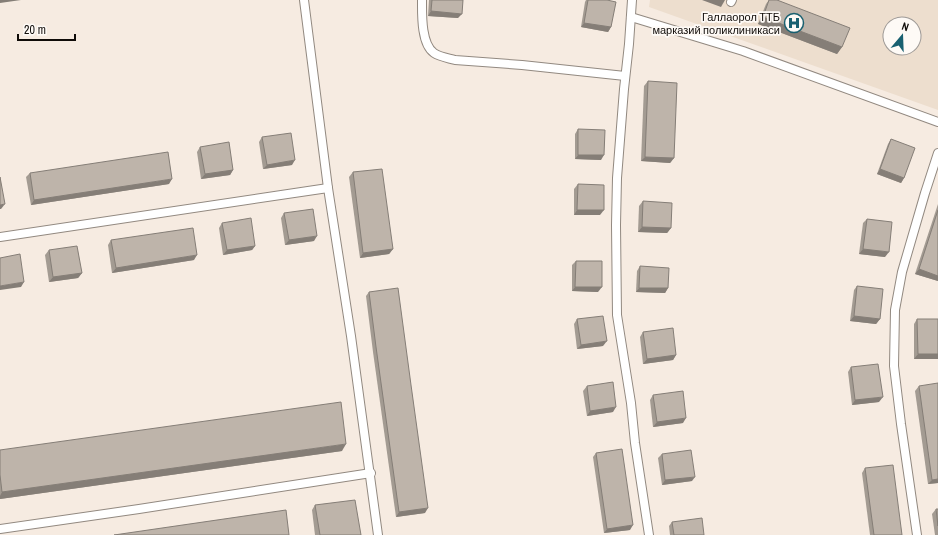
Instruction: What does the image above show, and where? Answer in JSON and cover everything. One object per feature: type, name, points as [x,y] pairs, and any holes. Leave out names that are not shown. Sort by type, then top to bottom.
[{"type":"lane","points":[[304,0],[328,188],[351,336],[378,535]]},
{"type":"lane","points":[[422,0],[424,36],[430,50],[435,54],[455,60],[522,65],[625,76]]},
{"type":"lane","points":[[632,0],[617,178],[617,315],[649,535]]},
{"type":"lane","points":[[631,17],[743,51],[938,122]]},
{"type":"lane","points":[[917,535],[894,366],[895,310],[902,272],[938,153]]},
{"type":"lane","points":[[0,237],[328,188]]},
{"type":"lane","points":[[0,530],[370,473]]},
{"type":"shaded area","points":[[650,0],[938,0],[938,110],[649,7]]},
{"type":"building","points":[[432,0],[463,0],[462,14],[431,11]]},
{"type":"building","points":[[588,0],[607,0],[616,2],[611,27],[584,23]]},
{"type":"building","points":[[769,0],[777,0],[850,28],[842,47],[763,17]]},
{"type":"building","points":[[648,81],[677,83],[674,158],[645,157]]},
{"type":"building","points":[[578,129],[605,130],[604,155],[578,155]]},
{"type":"building","points":[[291,133],[295,160],[267,165],[262,137]]},
{"type":"building","points":[[891,139],[915,148],[904,178],[880,169]]},
{"type":"building","points":[[229,142],[233,170],[205,174],[200,147]]},
{"type":"building","points":[[168,152],[172,179],[34,200],[30,173]]},
{"type":"building","points":[[382,169],[393,249],[363,253],[353,172]]},
{"type":"building","points":[[0,177],[5,204],[0,205]]},
{"type":"building","points":[[578,184],[604,185],[604,210],[577,210]]},
{"type":"building","points":[[643,201],[672,203],[671,228],[642,227]]},
{"type":"building","points":[[313,209],[317,236],[289,240],[284,213]]},
{"type":"building","points":[[938,210],[938,276],[919,269]]},
{"type":"building","points":[[251,218],[255,246],[227,250],[222,223]]},
{"type":"building","points":[[867,219],[892,222],[889,252],[863,249]]},
{"type":"building","points":[[193,228],[197,255],[116,268],[111,240]]},
{"type":"building","points":[[77,246],[82,273],[53,277],[49,250]]},
{"type":"building","points":[[20,254],[24,282],[0,286],[0,258]]},
{"type":"building","points":[[576,261],[602,261],[602,287],[575,287]]},
{"type":"building","points":[[640,266],[669,268],[668,288],[639,288]]},
{"type":"building","points":[[857,286],[883,289],[880,319],[854,316]]},
{"type":"building","points":[[398,288],[428,508],[399,512],[369,292]]},
{"type":"building","points":[[603,316],[607,341],[581,345],[577,319]]},
{"type":"building","points":[[917,319],[938,319],[938,354],[918,354]]},
{"type":"building","points":[[673,328],[676,355],[647,359],[643,332]]},
{"type":"building","points":[[878,364],[883,397],[855,400],[851,367]]},
{"type":"building","points":[[613,382],[616,407],[590,411],[587,386]]},
{"type":"building","points":[[938,383],[938,479],[932,480],[919,386]]},
{"type":"building","points":[[683,391],[686,418],[657,422],[653,395]]},
{"type":"building","points":[[341,402],[346,444],[2,492],[0,450]]},
{"type":"building","points":[[622,449],[633,525],[607,529],[596,453]]},
{"type":"building","points":[[691,450],[695,477],[665,480],[662,454]]},
{"type":"building","points":[[893,465],[902,535],[874,535],[865,468]]},
{"type":"building","points":[[355,500],[361,535],[320,535],[315,505]]},
{"type":"building","points":[[936,509],[938,509],[938,526]]},
{"type":"building","points":[[286,510],[289,535],[114,535]]},
{"type":"building","points":[[702,518],[704,535],[674,535],[672,522]]},
{"type":"place","name":"Галлаорол ТТБ марказий поликлиникаси","points":[[794,23]]}]
